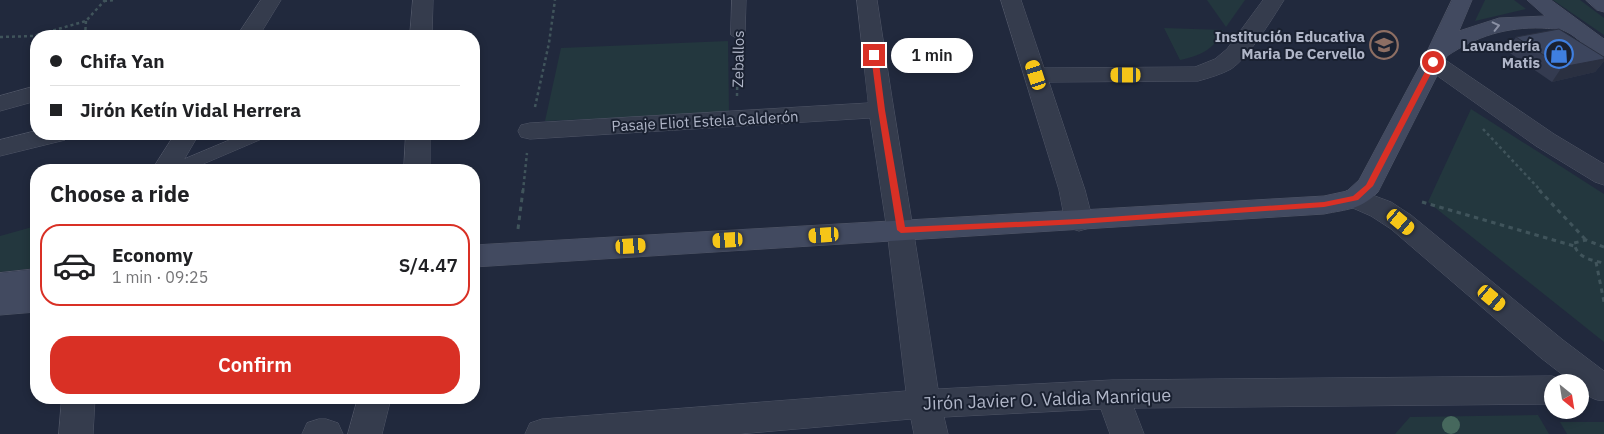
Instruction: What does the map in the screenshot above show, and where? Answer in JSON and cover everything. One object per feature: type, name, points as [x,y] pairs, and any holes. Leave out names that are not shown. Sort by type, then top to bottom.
[{"type":"street","points":[[252,30],[271,0]]},
{"type":"street","points":[[421,30],[422,0]]},
{"type":"street","points":[[868,0],[881,110],[901,230],[927,419]]},
{"type":"street","points":[[1011,0],[1072,190],[1079,222]]},
{"type":"street","points":[[1036,75],[1198,74],[1205,72],[1223,64],[1235,54],[1274,0]]},
{"type":"street","points":[[480,256],[901,230],[1079,222],[1324,205],[1356,198],[1369,186],[1435,58],[1462,0]]},
{"type":"street","points":[[1536,0],[1604,49]]},
{"type":"street","points":[[1596,0],[1604,6]]},
{"type":"street","points":[[1435,58],[1462,36],[1488,28],[1530,21],[1568,24]]},
{"type":"street","points":[[1435,58],[1545,140],[1604,176]]},
{"type":"street","points":[[0,104],[30,95]]},
{"type":"street","name":"Pasaje Eliot Estela Calderón","points":[[530,131],[881,110]]},
{"type":"street","points":[[0,148],[32,140]]},
{"type":"street","points":[[169,164],[183,140]]},
{"type":"street","points":[[416,164],[418,140]]},
{"type":"street","points":[[1356,198],[1381,209],[1401,222],[1595,387]]},
{"type":"street","points":[[0,284],[30,281]]},
{"type":"street","points":[[0,303],[30,300]]},
{"type":"street","name":"Jirón Javier O. Valdia Manrique","points":[[542,434],[927,419],[1112,394],[1544,390]]},
{"type":"street","points":[[1112,394],[1127,434]]},
{"type":"street","points":[[76,434],[78,404]]},
{"type":"street","points":[[365,434],[373,404]]},
{"type":"street","points":[[319,434],[326,434]]},
{"type":"lane","name":"Zeballos","points":[[738,35],[739,0]]},
{"type":"lane","points":[[188,164],[244,140]]},
{"type":"path","points":[[55,30],[86,21],[104,1],[116,0]]},
{"type":"path","points":[[86,21],[86,30]]},
{"type":"path","name":"Zeballos","points":[[736,119],[738,35]]},
{"type":"path","points":[[0,37],[30,36]]},
{"type":"path","points":[[1479,124],[1586,240],[1604,247]]},
{"type":"path","points":[[1422,202],[1574,246],[1584,258],[1604,263]]},
{"type":"path","points":[[1574,246],[1577,241],[1586,240]]},
{"type":"path","points":[[1596,262],[1604,302]]},
{"type":"shaded area","points":[[1207,0],[1245,0],[1226,27]]},
{"type":"shaded area","points":[[1485,0],[1514,0],[1526,9],[1475,21]]},
{"type":"shaded area","points":[[1553,0],[1580,0],[1604,18],[1604,35]]},
{"type":"shaded area","points":[[1164,28],[1223,30],[1216,42],[1206,51],[1180,60]]},
{"type":"shaded area","points":[[728,41],[729,113],[545,121],[561,48]]},
{"type":"shaded area","points":[[1471,109],[1604,194],[1604,342],[1428,202]]},
{"type":"shaded area","points":[[30,228],[30,269],[0,272],[0,236]]},
{"type":"shaded area","points":[[1538,415],[1549,434],[1395,434],[1410,417]]},
{"type":"shaded area","points":[[1560,422],[1604,422],[1604,434],[1567,434]]},
{"type":"building","points":[[1559,29],[1604,57],[1604,59],[1562,67],[1516,37]]},
{"type":"place","name":"Institución Educativa Maria De Cervello","points":[[1384,45]]},
{"type":"place","name":"Lavandería Matis","points":[[1559,54]]},
{"type":"route","points":[[874,55],[901,230],[1079,222],[1324,205],[1356,198],[1365,192],[1369,186],[1433,62]]}]
